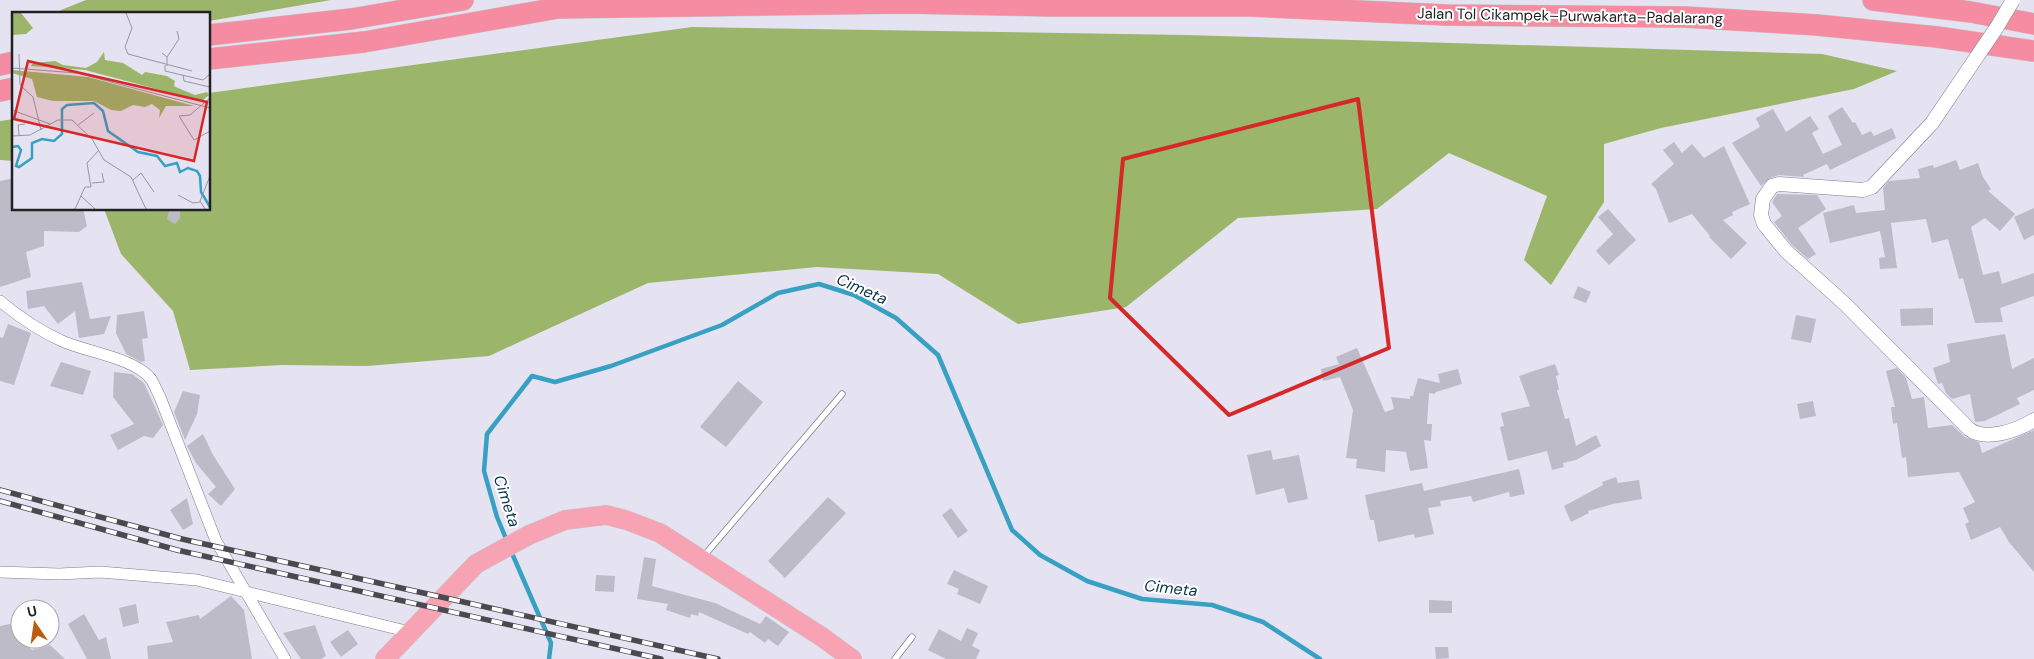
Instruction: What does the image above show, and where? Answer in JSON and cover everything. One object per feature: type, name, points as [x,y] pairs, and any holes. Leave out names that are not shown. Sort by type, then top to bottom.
[{"type":"highway","points":[[210,35],[351,19],[463,0]]},
{"type":"highway","points":[[1873,0],[1970,12],[2034,24]]},
{"type":"highway","name":"Jalan Tol Cikampek–Purwakarta–Padalarang","points":[[210,59],[364,42],[558,8],[904,3],[1063,6],[1251,6],[1446,15],[1684,17],[1827,26],[1937,37],[2034,51]]},
{"type":"highway","points":[[385,659],[476,564],[528,535],[565,520],[606,516],[626,520],[660,532],[852,659]]},
{"type":"street","points":[[2013,0],[1997,27],[1932,122],[1881,181],[1868,189],[1779,184],[1772,186],[1763,199],[1761,215],[1764,224],[1786,251],[1845,304],[1968,429],[1980,434],[1996,433],[2013,429],[2034,420]]},
{"type":"street","points":[[0,302],[22,319],[63,342],[118,360],[140,370],[151,379],[216,541],[245,592],[272,633],[285,659]]},
{"type":"street","points":[[0,572],[60,574],[100,572],[197,580],[410,632]]},
{"type":"lane","points":[[702,558],[842,394]]},
{"type":"lane","points":[[895,659],[912,636]]},
{"type":"highlighted area","points":[[1358,99],[1389,348],[1229,415],[1110,298],[1123,159]]},
{"type":"green space","points":[[86,0],[331,0],[210,21],[210,12],[60,12]]},
{"type":"green space","points":[[692,27],[1185,35],[1822,54],[1897,71],[1854,89],[1661,128],[1604,144],[1604,202],[1551,285],[1524,260],[1547,196],[1449,153],[1377,209],[1238,218],[1126,307],[1018,324],[938,274],[817,267],[648,283],[489,356],[367,366],[282,365],[190,370],[173,311],[121,254],[104,210],[210,210],[210,93]]},
{"type":"green space","points":[[12,119],[12,161],[0,160],[0,121]]},
{"type":"building","points":[[1842,107],[1853,123],[1855,122],[1862,135],[1871,131],[1874,136],[1892,128],[1896,138],[1830,170],[1827,164],[1803,175],[1804,177],[1779,175],[1770,178],[1761,186],[1732,143],[1760,127],[1756,118],[1773,109],[1786,132],[1810,116],[1819,129],[1812,133],[1823,154],[1842,145],[1828,116]]},
{"type":"building","points":[[1674,142],[1682,153],[1692,144],[1704,158],[1724,146],[1750,204],[1732,212],[1733,215],[1723,220],[1747,243],[1731,259],[1709,237],[1692,214],[1669,223],[1656,189],[1651,184],[1674,164],[1663,150]]},
{"type":"building","points":[[1956,160],[1960,170],[1978,163],[1983,177],[1991,189],[1988,191],[2015,214],[2000,231],[1985,218],[1971,227],[1983,275],[1999,271],[2002,284],[2034,273],[2034,296],[2000,308],[2003,322],[1975,323],[1963,278],[1959,279],[1948,239],[1932,243],[1926,219],[1891,223],[1897,268],[1880,269],[1879,258],[1885,257],[1880,231],[1830,243],[1823,213],[1854,205],[1856,213],[1885,210],[1883,188],[1889,181],[1920,178],[1918,169],[1933,165],[1934,168]]},
{"type":"building","points":[[12,178],[12,210],[83,210],[87,226],[79,232],[44,231],[44,246],[26,252],[31,277],[0,287],[0,181]]},
{"type":"building","points":[[1777,194],[1817,195],[1826,209],[1798,228],[1816,254],[1808,259],[1792,245],[1774,222],[1782,216],[1772,202]]},
{"type":"building","points":[[2034,208],[2034,235],[2024,240],[2014,217]]},
{"type":"building","points":[[1608,209],[1636,240],[1609,265],[1596,251],[1613,234],[1598,217]]},
{"type":"building","points":[[180,210],[180,218],[175,224],[167,219],[169,211]]},
{"type":"building","points":[[82,282],[90,319],[111,316],[104,334],[79,338],[75,311],[58,324],[44,306],[28,309],[26,291]]},
{"type":"building","points":[[1578,286],[1591,292],[1586,303],[1573,298]]},
{"type":"building","points":[[1933,308],[1933,325],[1901,326],[1900,309]]},
{"type":"building","points":[[144,311],[148,338],[142,339],[145,361],[141,362],[126,354],[116,333],[117,315]]},
{"type":"building","points":[[1796,315],[1816,319],[1811,343],[1791,339]]},
{"type":"building","points":[[8,324],[31,333],[14,385],[0,381],[0,337],[3,338]]},
{"type":"building","points":[[2005,334],[2012,369],[2034,358],[2034,390],[2017,398],[2020,404],[1985,421],[1975,422],[1970,394],[1952,399],[1946,393],[1942,383],[1938,384],[1933,368],[1950,362],[1947,344]]},
{"type":"building","points":[[1357,348],[1385,412],[1394,409],[1391,397],[1410,399],[1410,396],[1413,396],[1418,378],[1440,383],[1438,374],[1458,369],[1462,384],[1436,392],[1435,394],[1429,393],[1427,424],[1432,424],[1431,441],[1424,440],[1428,468],[1410,471],[1406,452],[1386,450],[1385,472],[1356,468],[1357,459],[1346,458],[1353,410],[1340,377],[1323,381],[1321,369],[1339,364],[1336,357]]},
{"type":"building","points":[[61,362],[91,371],[83,395],[50,386]]},
{"type":"building","points":[[1555,364],[1559,375],[1556,376],[1559,390],[1557,390],[1565,419],[1569,418],[1576,446],[1596,435],[1601,446],[1576,460],[1563,463],[1564,467],[1552,470],[1547,451],[1508,461],[1500,427],[1504,426],[1501,413],[1530,406],[1519,376]]},
{"type":"building","points":[[1897,368],[1906,378],[1912,399],[1924,397],[1928,428],[1952,425],[1965,437],[1979,442],[1982,453],[2034,430],[2034,572],[2009,542],[2000,527],[1971,540],[1965,524],[1969,522],[1963,508],[1975,502],[1959,472],[1908,477],[1906,457],[1902,458],[1897,423],[1893,424],[1891,407],[1895,407],[1886,371]]},
{"type":"building","points":[[114,372],[132,374],[144,383],[163,425],[153,438],[144,436],[118,450],[110,435],[134,424],[113,397]]},
{"type":"building","points":[[738,381],[763,402],[726,447],[700,427]]},
{"type":"building","points":[[183,391],[200,395],[197,414],[185,440],[174,412]]},
{"type":"building","points":[[1813,401],[1816,416],[1800,419],[1797,404]]},
{"type":"building","points":[[203,434],[213,455],[235,489],[221,506],[208,494],[216,487],[196,463],[187,446]]},
{"type":"building","points":[[1271,450],[1273,460],[1299,455],[1308,499],[1288,503],[1284,488],[1256,495],[1247,455]]},
{"type":"building","points":[[1519,469],[1525,494],[1510,497],[1509,492],[1473,502],[1471,496],[1440,501],[1441,506],[1428,508],[1434,534],[1415,538],[1414,534],[1378,542],[1374,520],[1370,520],[1365,495],[1422,483],[1424,491]]},
{"type":"building","points":[[1616,477],[1618,483],[1639,480],[1642,499],[1588,511],[1589,513],[1571,522],[1564,506],[1603,485],[1602,482]]},
{"type":"building","points":[[828,497],[846,513],[785,578],[768,561]]},
{"type":"building","points":[[187,498],[193,524],[183,530],[170,510]]},
{"type":"building","points":[[951,508],[968,531],[958,538],[942,515]]},
{"type":"building","points":[[644,557],[656,559],[652,586],[715,603],[760,624],[766,616],[789,632],[778,646],[768,639],[765,643],[750,632],[748,634],[699,612],[698,616],[691,614],[690,618],[666,610],[668,604],[637,599]]},
{"type":"building","points":[[954,570],[988,586],[980,604],[957,594],[959,589],[947,584]]},
{"type":"building","points":[[596,575],[615,576],[614,592],[595,591]]},
{"type":"building","points":[[231,596],[244,610],[252,659],[148,659],[147,646],[173,642],[166,622],[199,615],[200,619]]},
{"type":"building","points":[[1429,600],[1452,601],[1452,613],[1429,613]]},
{"type":"building","points":[[136,604],[139,623],[123,627],[119,608]]},
{"type":"building","points":[[84,614],[99,640],[106,637],[111,659],[87,659],[68,624]]},
{"type":"building","points":[[10,624],[10,649],[54,649],[65,659],[0,659],[0,626]]},
{"type":"building","points":[[315,625],[326,656],[321,659],[301,659],[283,633]]},
{"type":"building","points":[[967,628],[978,633],[972,646],[980,650],[976,659],[946,659],[928,650],[939,629],[961,641]]},
{"type":"building","points":[[348,630],[358,644],[341,657],[330,642]]},
{"type":"building","points":[[1435,647],[1448,647],[1449,658],[1436,659]]},
{"type":"waterway","name":"Cimeta","points":[[507,541],[497,517],[484,471],[487,434],[532,376],[555,382],[611,366],[722,325],[778,293],[819,284],[854,295],[896,318],[938,355],[1012,530],[1040,555],[1087,581],[1142,599],[1212,605],[1263,622],[1320,659]]},
{"type":"waterway","name":"Cimeta","points":[[511,551],[551,643],[549,659]]},
{"type":"railway","points":[[0,490],[182,539],[718,659]]},
{"type":"railway","points":[[0,501],[177,550],[661,659]]}]
